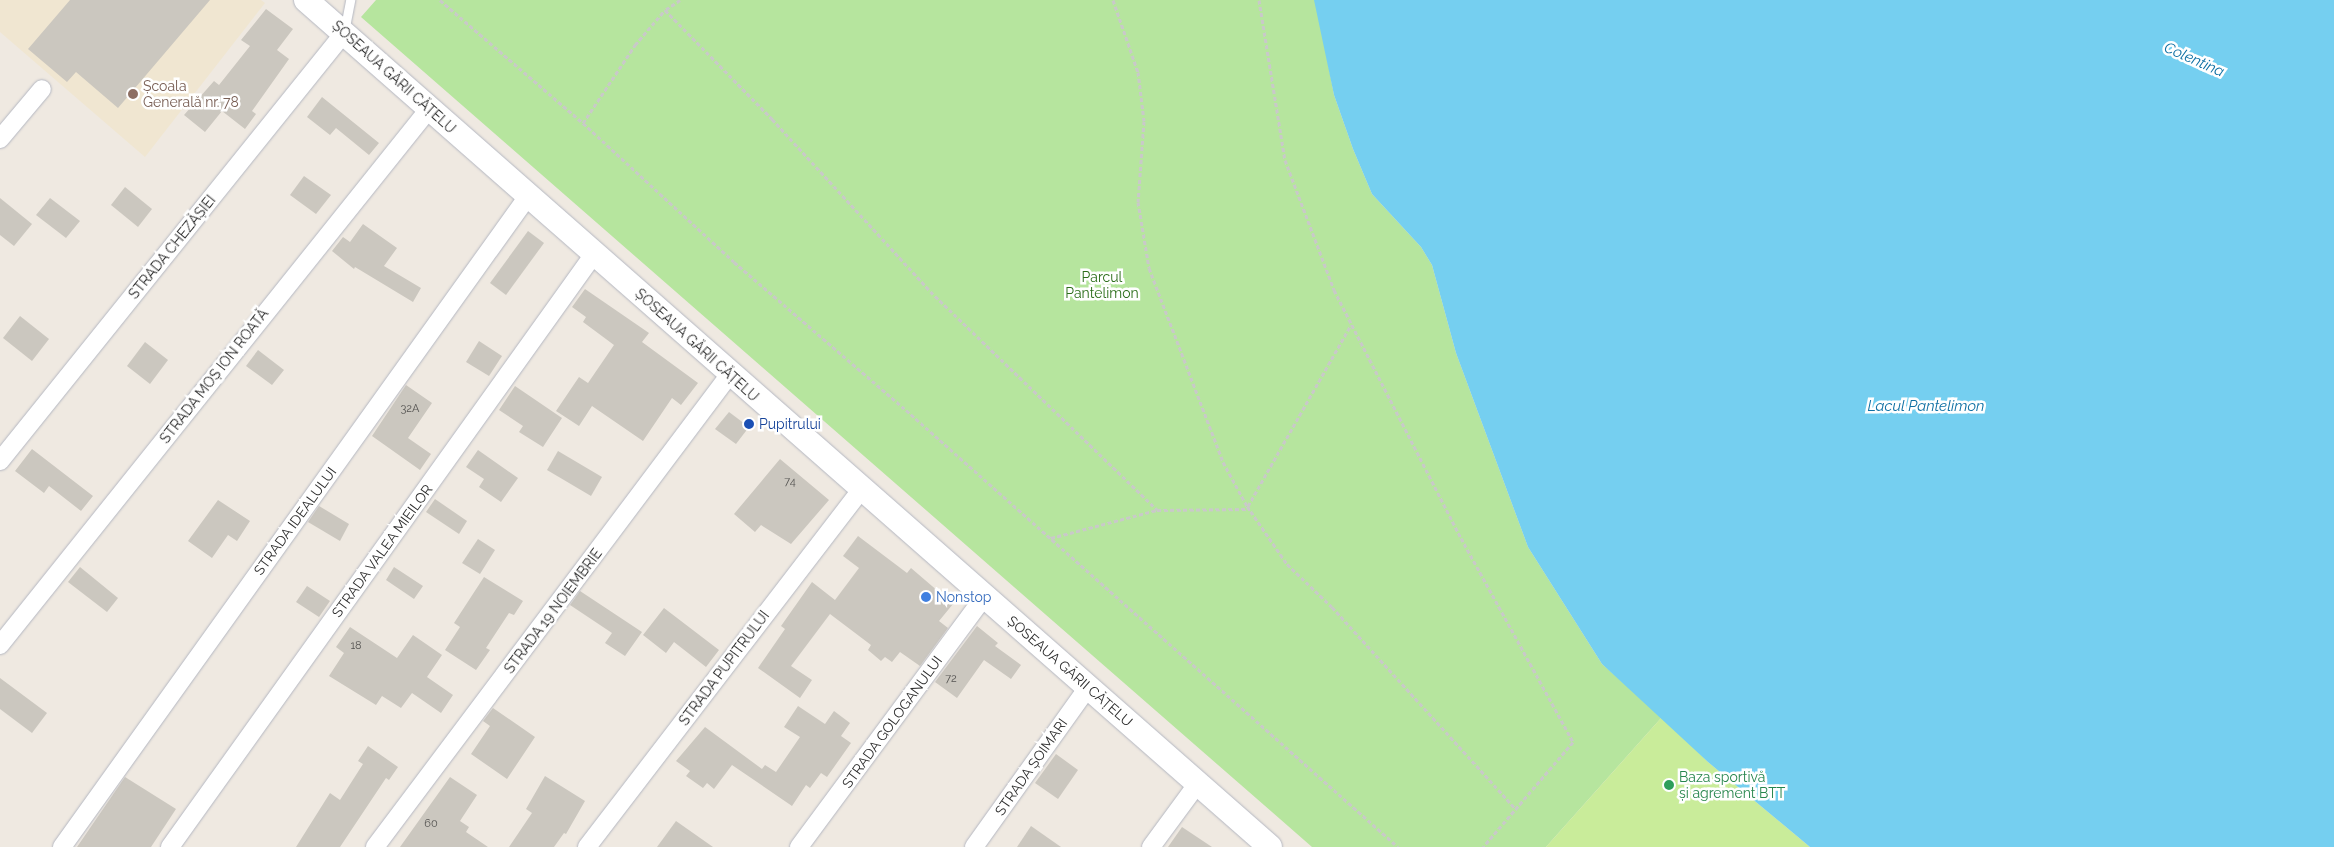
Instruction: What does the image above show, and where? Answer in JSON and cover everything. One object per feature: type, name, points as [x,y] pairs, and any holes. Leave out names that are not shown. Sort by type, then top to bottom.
[{"type":"main road","name":"ȘOSEAUA GĂRII CĂȚELU","points":[[306,0],[1270,847]]},
{"type":"street","name":"STRADA CHEZĂȘIEI","points":[[0,461],[344,33]]},
{"type":"street","points":[[0,139],[42,89]]},
{"type":"street","name":"STRADA MOȘ ION ROATĂ","points":[[0,645],[429,108]]},
{"type":"street","name":"STRADA IDEALULUI","points":[[62,847],[528,196]]},
{"type":"street","name":"STRADA VALEA MIEILOR","points":[[170,847],[594,254]]},
{"type":"street","name":"STRADA 19 NOIEMBRIE","points":[[376,847],[730,374]]},
{"type":"street","name":"STRADA PUPITRULUI","points":[[587,847],[862,489]]},
{"type":"street","name":"STRADA GOLOGANULUI","points":[[799,847],[984,597]]},
{"type":"street","name":"STRADA ȘOIMARI","points":[[974,847],[1088,687]]},
{"type":"street","points":[[1151,847],[1198,783]]},
{"type":"lane","points":[[344,33],[350,0]]},
{"type":"path","points":[[440,0],[583,123],[734,262],[1050,538],[1398,847]]},
{"type":"path","points":[[583,123],[635,45],[665,10],[680,0]]},
{"type":"path","points":[[1113,0],[1138,72],[1144,121],[1138,202],[1148,268],[1223,462],[1248,508],[1287,564],[1332,607],[1516,809]]},
{"type":"path","points":[[1259,0],[1285,160],[1334,290],[1462,538],[1572,742],[1483,847]]},
{"type":"path","points":[[665,10],[772,119],[935,296],[1157,510]]},
{"type":"path","points":[[1248,508],[1352,324]]},
{"type":"path","points":[[1050,538],[1157,510],[1248,508]]},
{"type":"shaded area","name":"Școala Generală nr. 78","points":[[0,0],[261,0],[265,3],[145,157],[0,32]]},
{"type":"green space","name":"Parcul Pantelimon","points":[[376,0],[1316,0],[1334,95],[1353,149],[1372,194],[1421,247],[1432,265],[1456,353],[1528,547],[1602,664],[1662,717],[1546,847],[1312,847],[361,17]]},
{"type":"green space","name":"Baza sportivă și agrement BTT","points":[[1662,717],[1708,762],[1810,847],[1546,847]]},
{"type":"water","name":"Lacul Pantelimon","points":[[1314,0],[2334,0],[2334,847],[1810,847],[1708,762],[1602,664],[1528,547],[1456,353],[1432,265],[1421,247],[1372,194],[1353,149],[1334,95]]},
{"type":"building","points":[[70,0],[210,0],[118,108],[76,72],[67,82],[28,49]]},
{"type":"building","points":[[266,9],[293,29],[277,50],[289,59],[252,111],[256,114],[245,129],[222,111],[205,132],[184,115],[214,81],[219,85],[250,46],[241,40]]},
{"type":"building","points":[[322,97],[379,143],[369,155],[336,128],[330,135],[307,117]]},
{"type":"building","points":[[304,176],[331,195],[316,214],[290,195]]},
{"type":"building","points":[[125,187],[152,209],[138,227],[111,205]]},
{"type":"building","points":[[0,198],[32,224],[14,246],[0,235]]},
{"type":"building","points":[[50,198],[80,221],[66,238],[36,215]]},
{"type":"building","points":[[363,224],[397,248],[384,266],[421,288],[413,302],[355,267],[354,269],[332,251],[343,237],[350,242]]},
{"type":"building","points":[[528,231],[544,243],[506,295],[490,283]]},
{"type":"building","points":[[585,289],[649,333],[642,342],[698,383],[681,405],[672,398],[643,441],[592,406],[579,426],[556,411],[579,377],[588,383],[614,345],[583,322],[586,317],[572,307]]},
{"type":"building","points":[[20,316],[49,339],[32,361],[3,338]]},
{"type":"building","points":[[479,341],[502,356],[489,376],[466,362]]},
{"type":"building","points":[[145,342],[168,360],[150,384],[127,366]]},
{"type":"building","points":[[258,350],[284,370],[272,385],[246,366]]},
{"type":"building","points":[[406,385],[432,403],[408,438],[431,454],[420,470],[372,436]]},
{"type":"building","points":[[515,386],[562,418],[543,447],[519,432],[523,426],[499,410]]},
{"type":"building","points":[[729,412],[749,427],[736,444],[715,429]]},
{"type":"building","points":[[32,449],[93,496],[81,511],[49,486],[44,493],[15,471]]},
{"type":"building","points":[[478,450],[518,478],[501,502],[479,487],[484,479],[466,467]]},
{"type":"building","points":[[558,451],[602,477],[591,496],[547,470]]},
{"type":"building","points":[[780,459],[829,500],[791,544],[761,525],[755,532],[734,514]]},
{"type":"building","points":[[435,499],[467,521],[459,534],[426,512]]},
{"type":"building","points":[[218,500],[250,521],[237,541],[228,535],[212,558],[188,541]]},
{"type":"building","points":[[319,506],[349,524],[340,541],[308,522]]},
{"type":"building","points":[[858,536],[907,573],[911,568],[953,604],[939,621],[948,628],[920,666],[900,652],[892,662],[885,657],[881,661],[868,650],[871,645],[830,614],[791,666],[812,680],[800,698],[758,668],[785,629],[781,626],[812,582],[835,600],[859,568],[843,556]]},
{"type":"building","points":[[478,539],[495,550],[480,574],[462,563]]},
{"type":"building","points":[[80,567],[118,598],[107,612],[68,582]]},
{"type":"building","points":[[394,567],[423,586],[414,599],[386,580]]},
{"type":"building","points":[[484,577],[523,601],[514,615],[509,613],[486,648],[490,650],[476,670],[445,650],[460,627],[454,623]]},
{"type":"building","points":[[307,586],[330,601],[319,617],[296,602]]},
{"type":"building","points":[[580,591],[642,632],[625,656],[605,643],[612,633],[570,605]]},
{"type":"building","points":[[664,608],[719,650],[706,667],[674,642],[666,653],[643,635]]},
{"type":"building","points":[[977,626],[998,643],[995,646],[1021,665],[1011,679],[984,660],[957,698],[935,682]]},
{"type":"building","points":[[350,627],[397,658],[413,635],[442,655],[427,677],[453,695],[441,713],[412,693],[401,708],[382,696],[376,705],[329,676],[344,653],[336,647]]},
{"type":"building","points":[[0,678],[47,713],[32,733],[0,709]]},
{"type":"building","points":[[798,706],[825,724],[834,711],[850,723],[841,736],[851,743],[827,777],[821,773],[810,788],[806,785],[792,806],[732,765],[714,789],[707,783],[703,788],[686,776],[690,771],[676,761],[705,727],[762,769],[765,765],[776,772],[800,737],[784,727]]},
{"type":"building","points":[[493,708],[535,737],[507,779],[471,754],[490,726],[483,721]]},
{"type":"building","points":[[368,746],[398,767],[389,780],[386,778],[340,847],[296,847],[330,793],[340,800],[363,764],[358,761]]},
{"type":"building","points":[[1056,754],[1078,770],[1058,799],[1035,783]]},
{"type":"building","points":[[545,776],[585,801],[566,834],[564,833],[554,847],[509,847],[532,813],[526,809]]},
{"type":"building","points":[[125,777],[176,809],[151,847],[77,847]]},
{"type":"building","points":[[450,777],[477,795],[460,821],[469,827],[466,832],[488,847],[400,847]]},
{"type":"building","points":[[676,821],[713,847],[657,847]]},
{"type":"building","points":[[1031,826],[1061,847],[1017,847]]},
{"type":"building","points":[[1182,827],[1212,847],[1168,847]]},
{"type":"place","name":"Școala Generală nr. 78","points":[[133,94]]},
{"type":"place","name":"Pupitrului","points":[[749,424]]},
{"type":"place","name":"Nonstop","points":[[926,597]]},
{"type":"place","name":"Baza sportivă și agrement BTT","points":[[1669,785]]},
{"type":"water label","name":"Colentina","points":[[2194,60]]}]
